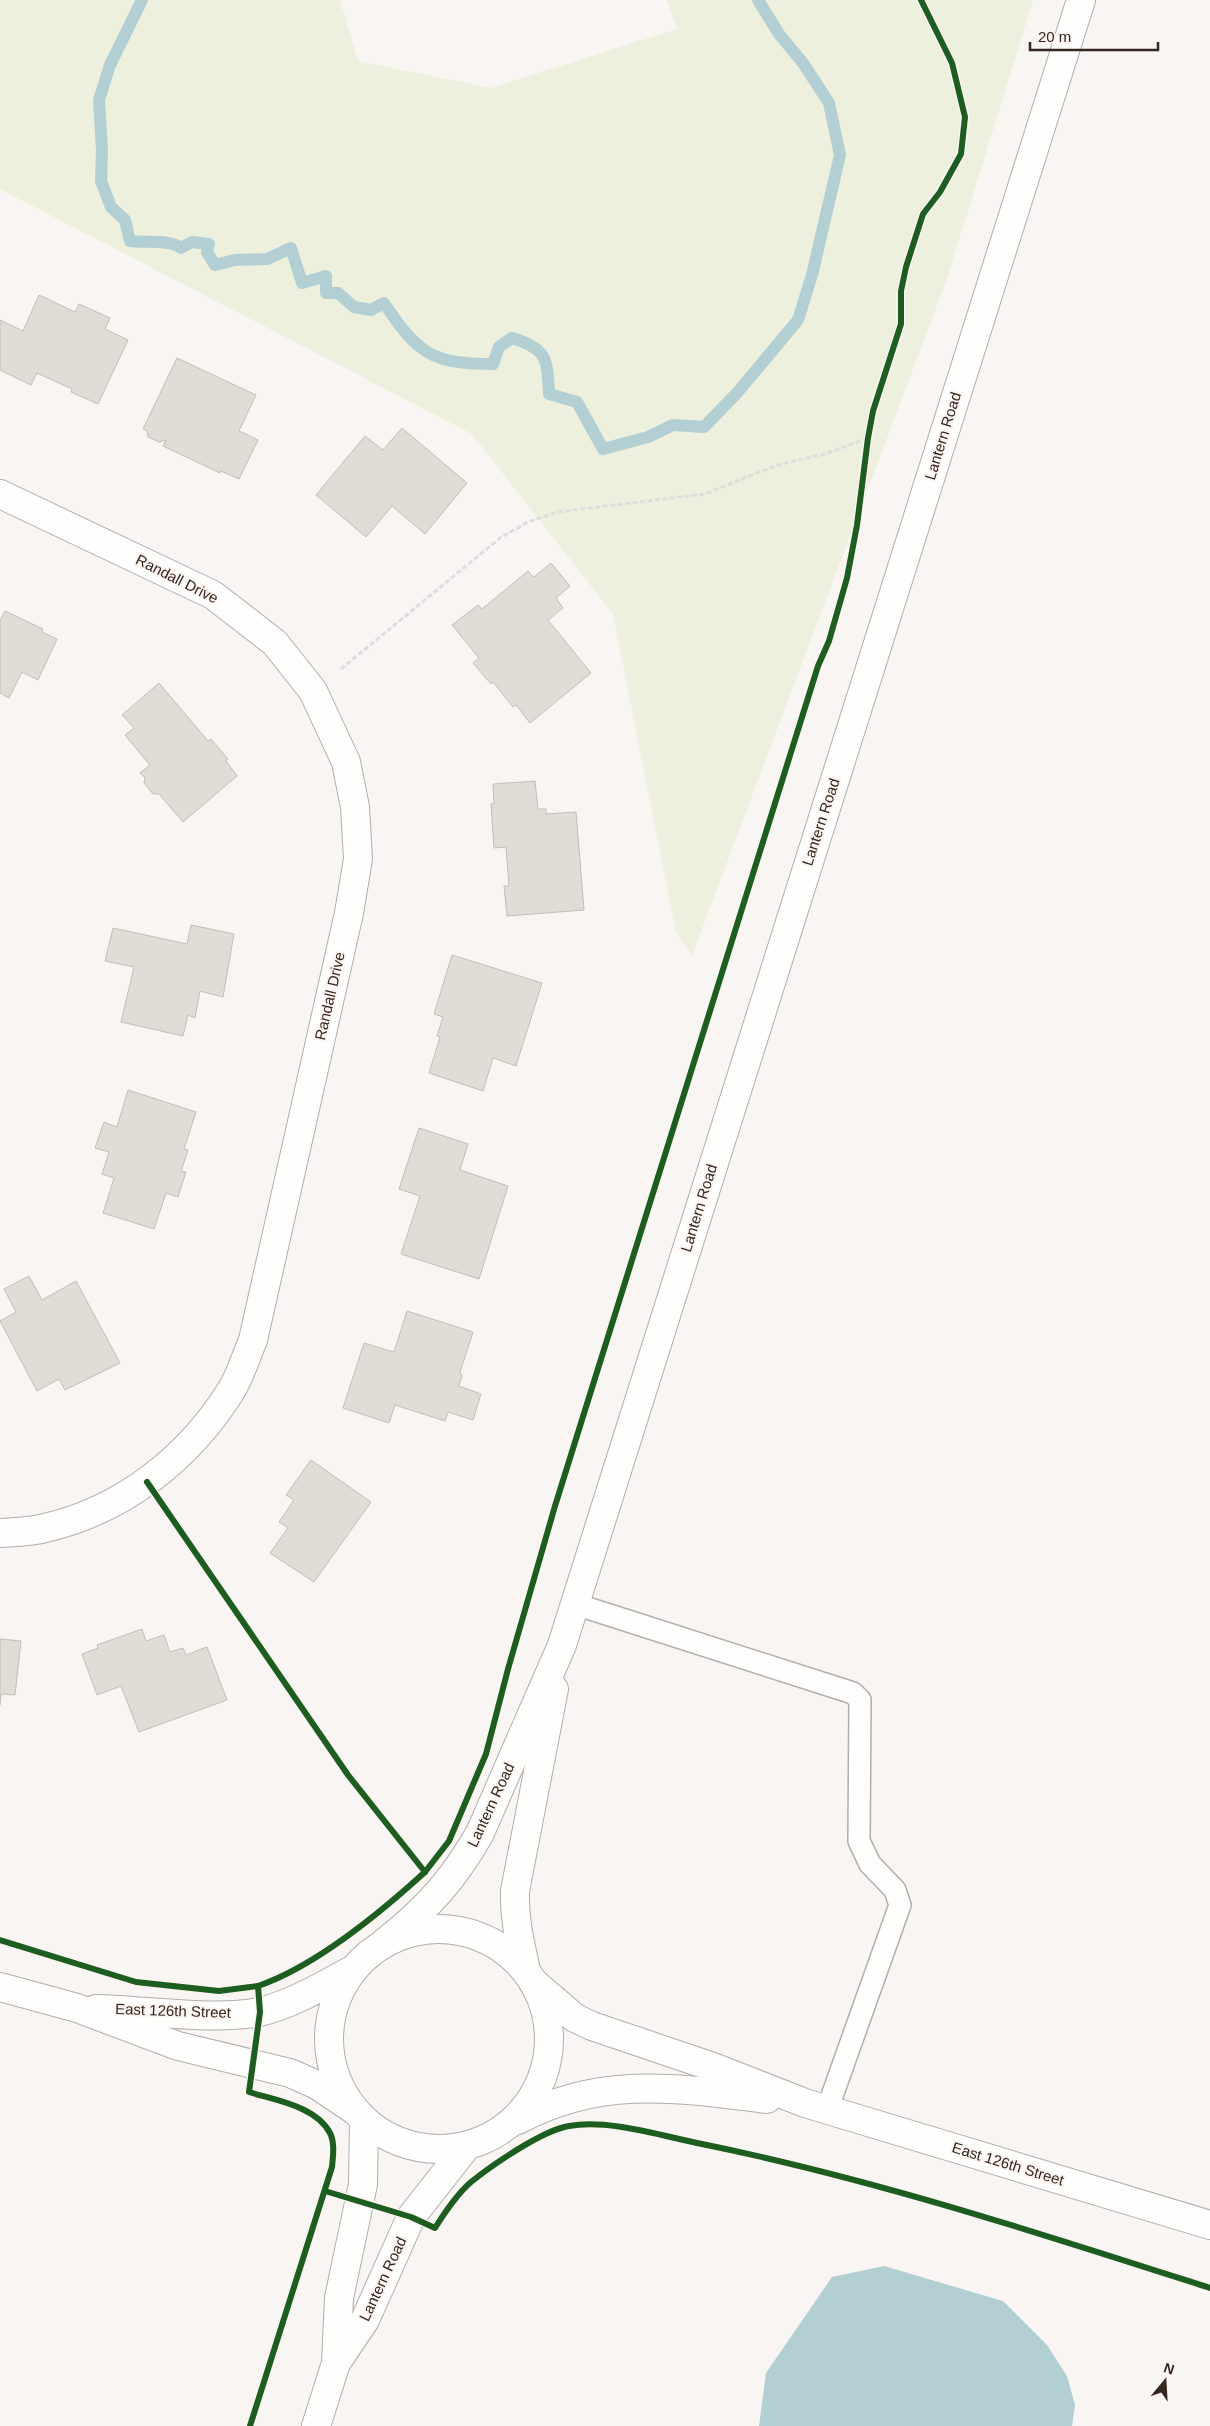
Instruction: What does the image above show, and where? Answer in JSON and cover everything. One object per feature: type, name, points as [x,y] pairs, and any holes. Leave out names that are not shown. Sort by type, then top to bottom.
[{"type":"street","name":"Lantern Road","points":[[385,1942],[413,1920],[452,1878],[464,1860],[480,1833],[562,1644],[1081,0]]},
{"type":"street","name":"Randall Drive","points":[[0,494],[213,595],[275,643],[313,691],[346,762],[355,807],[358,859],[348,914],[253,1340],[233,1387],[209,1423],[176,1460],[147,1482],[92,1513],[45,1528],[0,1534]]},
{"type":"street","name":"Lantern Road","points":[[508,2126],[532,2102],[541,2083],[546,2064],[547,2023],[518,1936],[514,1908],[515,1891],[562,1644]]},
{"type":"street","name":"East 126th Street","points":[[385,1942],[417,1929],[448,1928],[477,1934],[504,1949],[575,2018],[592,2026],[704,2064],[816,2107],[1210,2225]]},
{"type":"street","points":[[359,2115],[335,2068],[329,2046],[332,2012],[350,1971],[364,1955],[385,1942]]},
{"type":"street","name":"East 126th Street","points":[[77,2008],[141,2010],[186,2014],[260,2012],[319,1989],[350,1971]]},
{"type":"street","name":"East 126th Street","points":[[0,1987],[77,2008],[178,2046],[290,2073],[317,2085],[381,2132],[404,2144],[442,2150],[466,2147]]},
{"type":"street","name":"East 126th Street","points":[[508,2126],[538,2109],[566,2098],[611,2089],[692,2090],[816,2107]]},
{"type":"street","name":"Lantern Road","points":[[316,2426],[336,2363],[339,2298],[363,2184],[359,2115]]},
{"type":"street","points":[[466,2147],[487,2139],[508,2126]]},
{"type":"street","name":"Lantern Road","points":[[336,2363],[365,2320],[411,2217],[466,2147]]},
{"type":"lane","points":[[575,1604],[853,1693],[860,1700],[859,1841],[870,1864],[895,1890],[900,1905],[816,2107]]},
{"type":"path","points":[[867,446],[870,429]]},
{"type":"path","points":[[313,691],[500,538],[528,522],[556,512],[705,494],[777,465],[825,454],[868,438]]},
{"type":"green space","points":[[0,0],[340,0],[358,61],[491,88],[677,29],[667,0],[1033,0],[947,279],[692,955],[676,932],[613,614],[472,434],[0,189]]},
{"type":"water","points":[[884,2266],[1003,2301],[1047,2345],[1067,2376],[1075,2405],[1072,2426],[759,2426],[766,2373],[832,2277]]},
{"type":"building","points":[[39,295],[75,312],[79,304],[110,318],[105,329],[128,340],[98,404],[71,392],[72,389],[37,373],[31,385],[0,370],[0,320],[23,331]]},
{"type":"building","points":[[177,358],[256,395],[239,431],[258,440],[239,479],[221,471],[220,473],[163,446],[166,440],[159,442],[148,437],[147,431],[143,429]]},
{"type":"building","points":[[402,428],[467,483],[425,534],[392,506],[366,537],[316,495],[365,436],[383,450]]},
{"type":"building","points":[[551,563],[570,586],[556,598],[563,608],[548,620],[591,673],[530,723],[516,705],[513,707],[493,682],[491,684],[473,663],[479,658],[452,625],[478,605],[482,609],[528,571],[534,577]]},
{"type":"building","points":[[5,611],[43,629],[42,632],[57,639],[38,680],[22,672],[9,698],[0,693],[0,620]]},
{"type":"building","points":[[159,683],[208,741],[211,739],[228,759],[226,761],[237,776],[183,822],[159,794],[153,794],[144,783],[145,778],[140,773],[150,765],[125,735],[134,728],[122,715]]},
{"type":"building","points":[[535,781],[538,809],[546,809],[546,814],[576,812],[584,910],[507,916],[504,886],[509,886],[506,847],[494,848],[491,804],[494,803],[493,784]]},
{"type":"building","points":[[191,925],[234,934],[223,997],[200,991],[195,1018],[188,1015],[183,1036],[121,1022],[134,967],[105,961],[113,928],[187,944]]},
{"type":"building","points":[[452,955],[542,983],[516,1066],[493,1058],[483,1091],[429,1073],[440,1037],[437,1036],[443,1017],[434,1014]]},
{"type":"building","points":[[128,1090],[196,1112],[184,1149],[188,1150],[181,1171],[186,1172],[178,1197],[166,1193],[154,1229],[103,1213],[114,1178],[102,1174],[109,1152],[95,1148],[104,1122],[117,1127]]},
{"type":"building","points":[[419,1128],[468,1144],[460,1170],[508,1186],[479,1279],[401,1254],[420,1196],[399,1189]]},
{"type":"building","points":[[29,1276],[42,1300],[76,1281],[120,1363],[65,1390],[59,1379],[37,1391],[0,1321],[16,1312],[4,1289]]},
{"type":"building","points":[[407,1311],[473,1332],[460,1372],[462,1376],[459,1386],[481,1394],[473,1420],[448,1412],[445,1421],[395,1405],[389,1423],[343,1408],[364,1343],[394,1352]]},
{"type":"building","points":[[311,1460],[371,1502],[314,1582],[270,1553],[288,1528],[279,1522],[294,1500],[286,1495]]},
{"type":"building","points":[[142,1629],[146,1641],[164,1635],[170,1652],[183,1648],[186,1655],[207,1647],[227,1700],[139,1732],[121,1686],[97,1695],[82,1654],[98,1648],[97,1645]]},
{"type":"building","points":[[0,1639],[21,1641],[15,1695],[1,1694],[0,1705]]},
{"type":"waterway","points":[[142,0],[110,65],[99,100],[102,150],[101,181],[111,207],[125,220],[130,241],[164,242],[181,248],[192,242],[209,244],[207,252],[215,265],[235,260],[267,259],[291,248],[302,283],[326,276],[326,293],[338,293],[354,307],[371,310],[384,303],[417,345],[428,353],[455,362],[493,364],[499,347],[512,338],[524,342],[533,346],[543,357],[546,364],[549,394],[577,402],[603,449],[648,437],[673,425],[704,427],[737,393],[798,320],[812,275],[840,155],[829,103],[803,63],[779,34],[758,0]]},
{"type":"cycle path","points":[[425,1872],[449,1841],[486,1754],[508,1669],[555,1506],[818,666],[829,641],[847,578],[857,525],[873,411],[901,324],[901,291],[906,267],[923,214],[940,192],[961,154],[965,117],[952,63],[921,0]]},
{"type":"cycle path","points":[[147,1482],[348,1775],[425,1872],[368,1921],[346,1937],[302,1966],[258,1986],[260,2012],[249,2092],[294,2105],[315,2116],[330,2133],[333,2141],[333,2150],[332,2167],[250,2426]]},
{"type":"cycle path","points":[[0,1940],[136,1982],[219,1991],[258,1986]]},
{"type":"cycle path","points":[[325,2191],[411,2217],[435,2228],[466,2187],[504,2158],[532,2141],[558,2129],[585,2124],[601,2125],[653,2133],[766,2158],[894,2191],[1021,2228],[1210,2288]]}]
